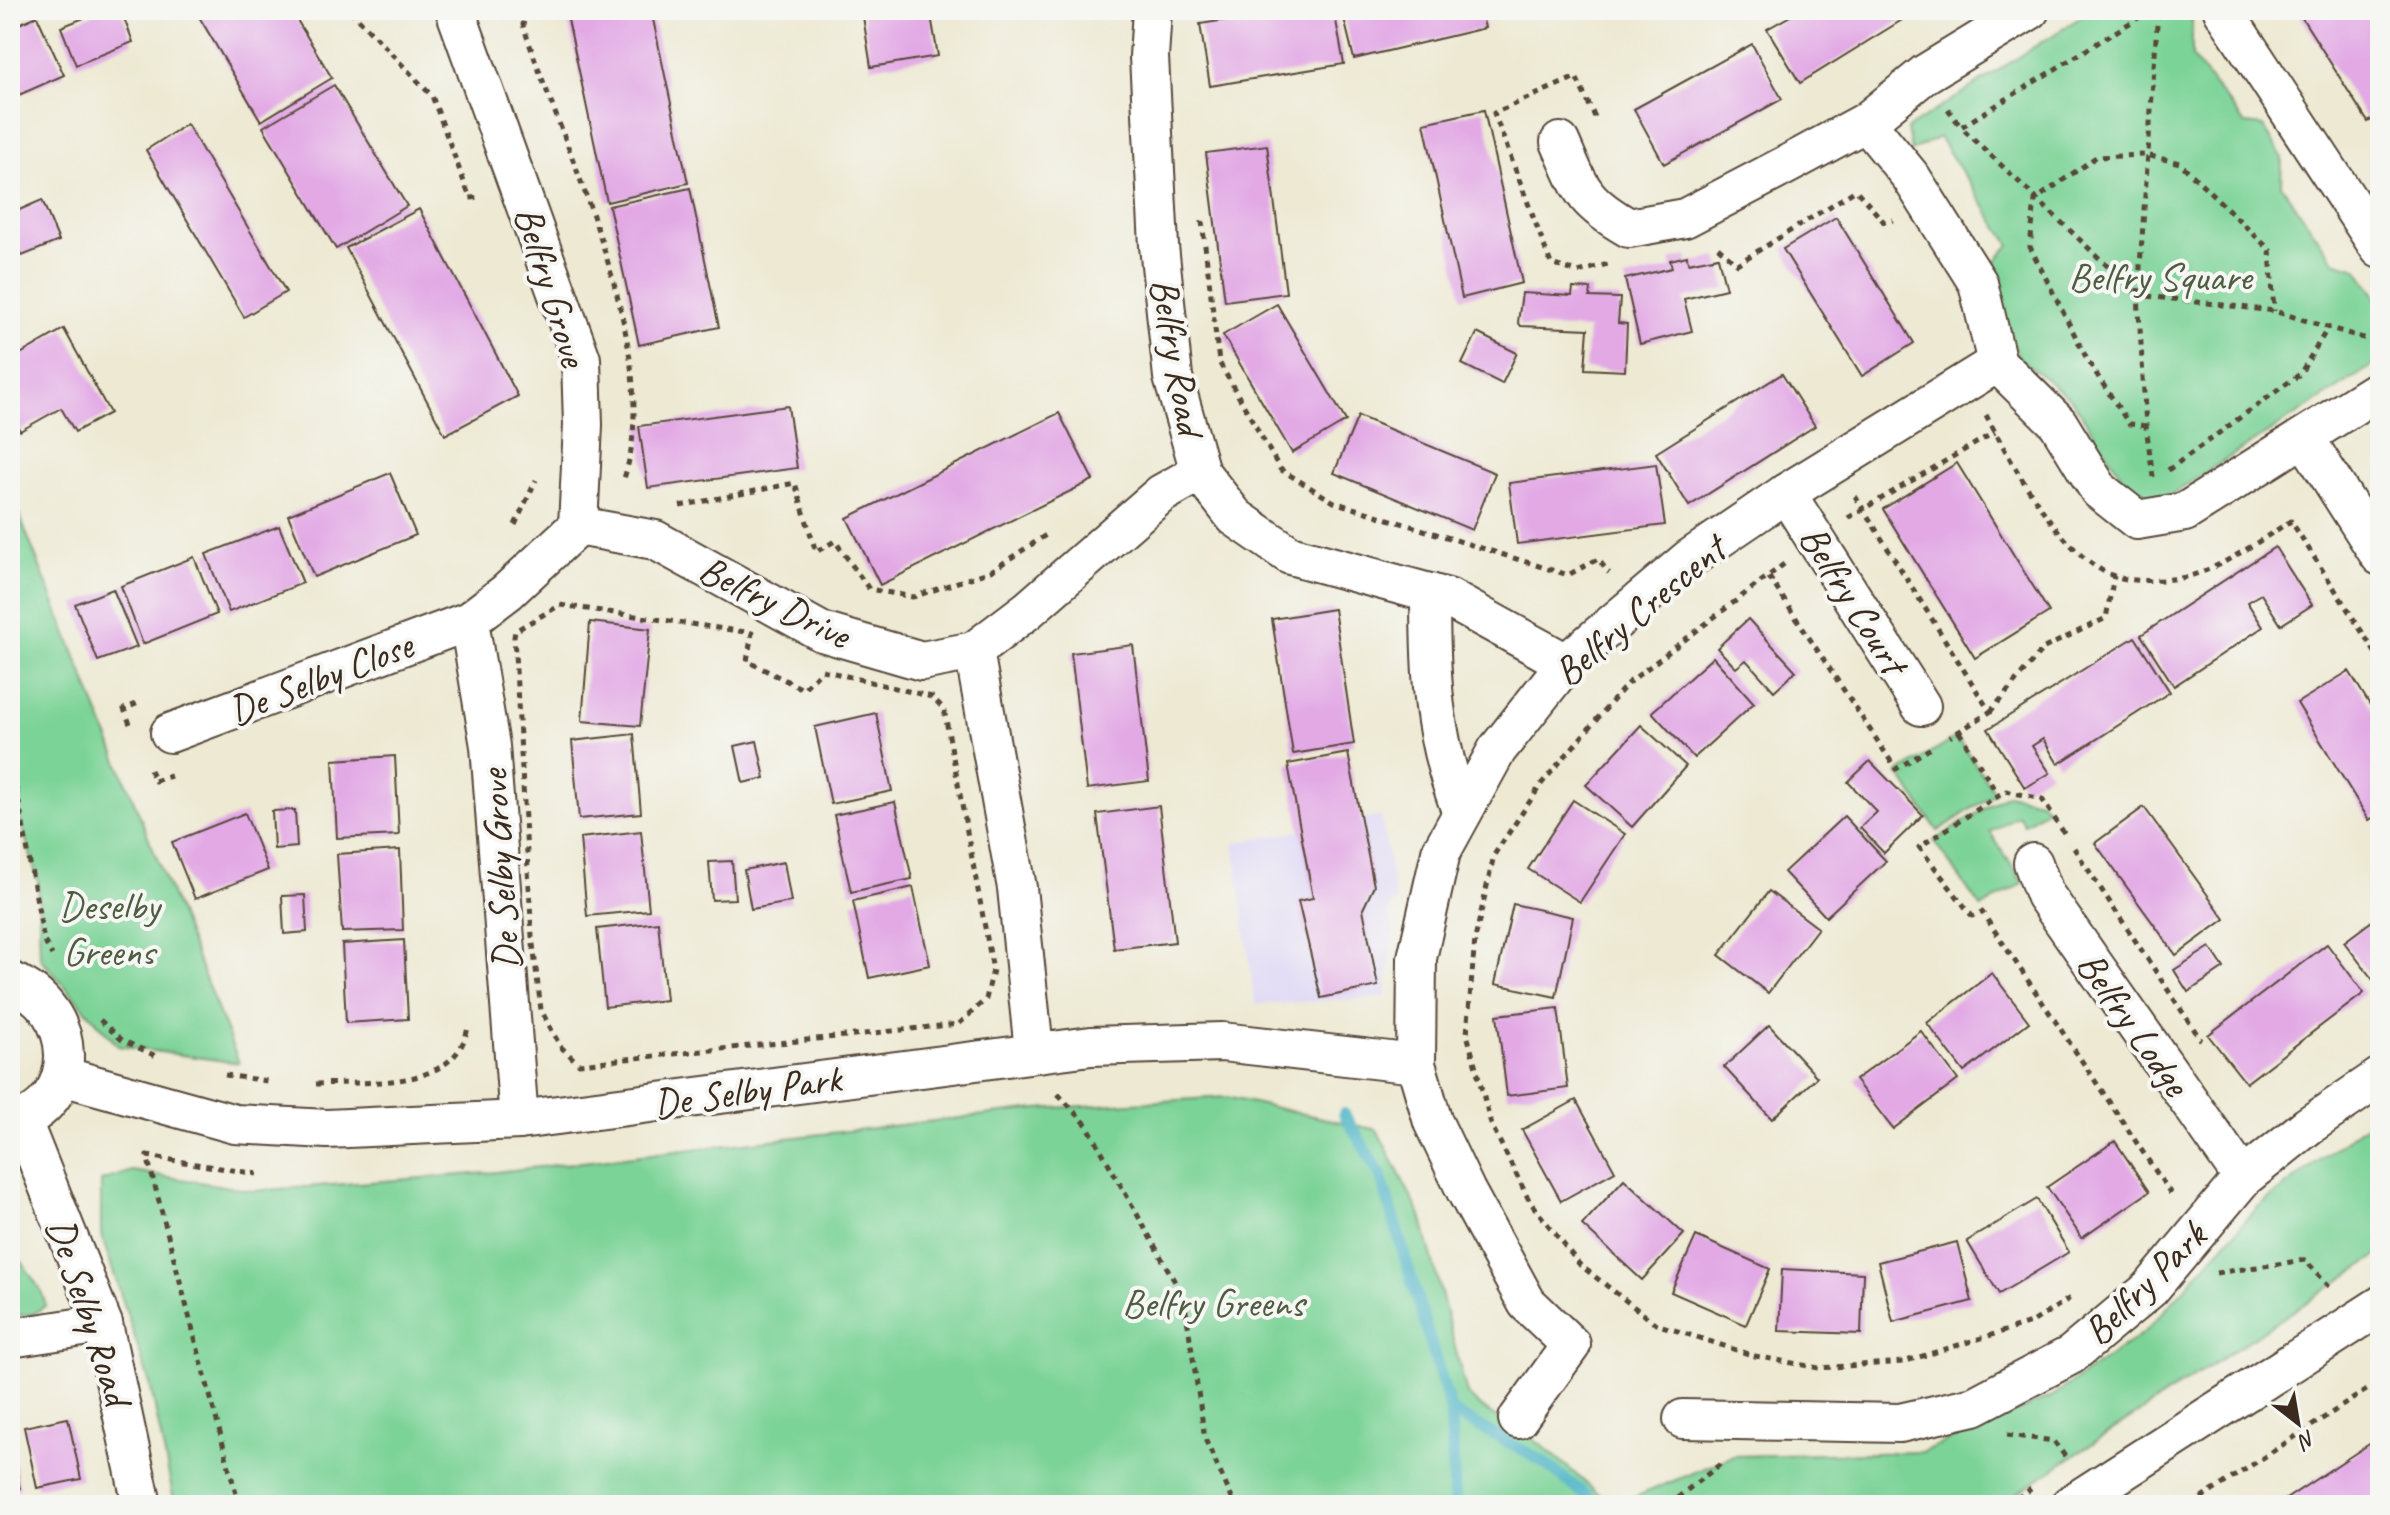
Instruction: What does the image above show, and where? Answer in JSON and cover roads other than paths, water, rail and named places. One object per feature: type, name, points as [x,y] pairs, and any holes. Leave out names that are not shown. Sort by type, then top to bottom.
[{"type":"street","name":"Belfry Grove","points":[[455,10],[581,359],[583,425],[578,526]]},
{"type":"street","name":"Belfry Road","points":[[1152,10],[1149,57],[1156,199],[1173,377],[1200,472],[1235,517],[1290,555],[1448,598],[1566,663]]},
{"type":"street","points":[[1560,142],[1575,177],[1594,207],[1629,228],[1685,218],[1866,122],[1925,74],[2030,10]]},
{"type":"street","points":[[2223,10],[2380,249]]},
{"type":"street","points":[[1866,122],[1911,177],[1978,283],[1997,363],[2058,423],[2099,490],[2137,520],[2185,512],[2380,389]]},
{"type":"street","name":"Belfry Crescent","points":[[1518,1419],[1571,1345],[1527,1303],[1440,1136],[1416,1064],[1417,958],[1441,852],[1497,750],[1566,663],[1689,559],[1786,493],[1997,363]]},
{"type":"street","points":[[2305,438],[2380,556]]},
{"type":"street","points":[[1200,472],[1161,494],[1028,610],[974,651],[1017,888],[1034,1051],[1222,1042],[1416,1064]]},
{"type":"street","name":"Belfry Court","points":[[1786,493],[1921,706]]},
{"type":"street","points":[[469,621],[507,592],[578,526]]},
{"type":"street","name":"Belfry Drive","points":[[578,526],[655,540],[822,632],[922,661],[974,651]]},
{"type":"street","points":[[1430,593],[1430,690],[1446,772],[1462,813]]},
{"type":"street","name":"De Selby Close","points":[[170,733],[469,621]]},
{"type":"street","name":"De Selby Grove","points":[[469,621],[490,746],[519,1120]]},
{"type":"street","name":"Belfry Lodge","points":[[2033,863],[2045,895],[2243,1178]]},
{"type":"street","points":[[10,981],[34,992],[50,1008],[61,1029],[65,1053],[62,1076],[39,1110],[16,1122]]},
{"type":"street","name":"De Selby Park","points":[[62,1076],[235,1124],[327,1129],[519,1120],[1034,1051]]},
{"type":"street","name":"Belfry Park","points":[[1683,1419],[1900,1423],[1974,1406],[2071,1355],[2150,1289],[2243,1178],[2308,1126],[2380,1077]]},
{"type":"street","name":"De Selby Road","points":[[16,1122],[103,1324],[142,1505]]},
{"type":"street","points":[[2092,1499],[2380,1306]]},
{"type":"street","points":[[10,1338],[103,1324]]},
{"type":"waterway","points":[[1344,1114],[1380,1174],[1451,1411],[1540,1460],[1599,1505]]},
{"type":"waterway","points":[[1451,1411],[1455,1505]]},
{"type":"park label","name":"Belfry Square","points":[[2160,276]]},
{"type":"park label","name":"Deselby Greens","points":[[109,928]]},
{"type":"park label","name":"Belfry Greens","points":[[1213,1302]]}]
